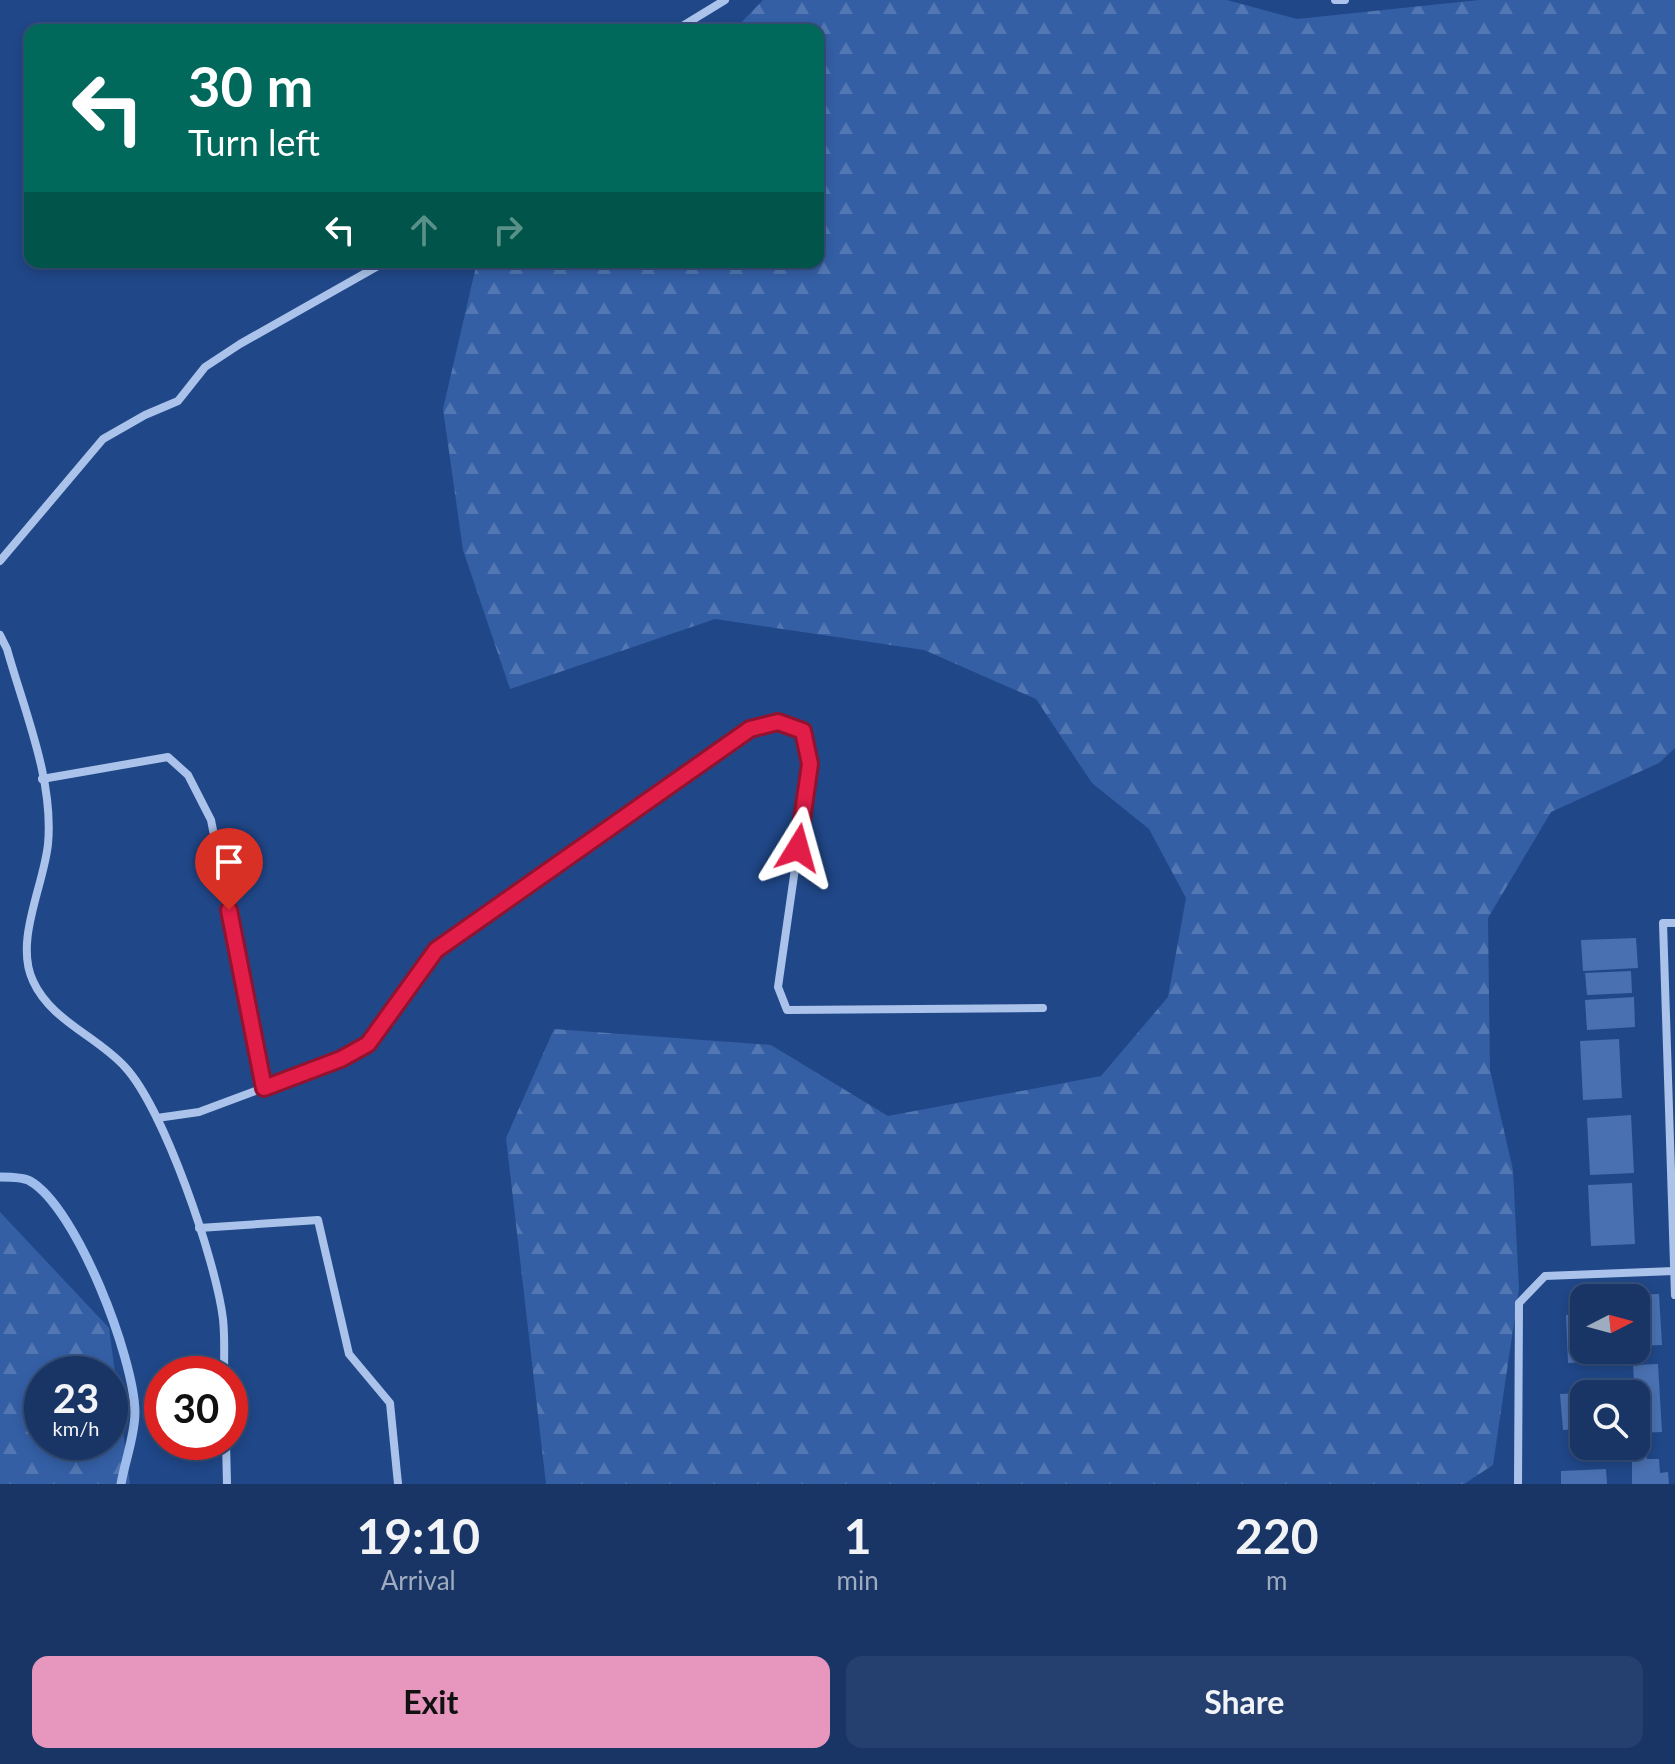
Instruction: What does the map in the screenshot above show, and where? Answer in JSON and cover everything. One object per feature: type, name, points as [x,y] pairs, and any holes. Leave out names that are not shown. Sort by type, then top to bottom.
[{"type":"street","points":[[686,24],[725,0]]},
{"type":"street","points":[[1335,0],[1345,0]]},
{"type":"street","points":[[0,561],[103,439],[145,415],[178,401],[205,367],[374,268]]},
{"type":"street","points":[[0,635],[7,649],[42,779],[48,843],[28,943],[32,979],[52,1009],[124,1065],[148,1096],[199,1228],[223,1319],[224,1356]]},
{"type":"street","points":[[157,1118],[199,1112],[341,1059],[368,1044],[436,950],[750,729],[778,722],[803,731],[810,764],[778,987],[787,1010],[1043,1008]]},
{"type":"street","points":[[42,779],[168,757],[188,775],[211,820],[264,1088]]},
{"type":"street","points":[[1675,923],[1663,923],[1675,1295]]},
{"type":"street","points":[[199,1228],[318,1220],[349,1354],[390,1403],[398,1484]]},
{"type":"street","points":[[1518,1484],[1519,1303],[1545,1276],[1674,1271]]},
{"type":"street","points":[[226,1460],[227,1484]]},
{"type":"green space","points":[[763,0],[1227,0],[1297,19],[1479,0],[1675,0],[1675,748],[1659,763],[1551,812],[1488,918],[1490,1070],[1513,1170],[1519,1289],[1493,1465],[1464,1484],[546,1484],[506,1138],[554,1029],[771,1045],[888,1116],[1101,1076],[1168,997],[1186,898],[1149,829],[1092,783],[1036,699],[924,650],[715,619],[510,689],[463,550],[443,409],[476,268],[824,268],[824,24],[740,24]]},
{"type":"green space","points":[[0,1212],[109,1328],[113,1356],[24,1356],[24,1460],[127,1460],[130,1484],[0,1484]]},
{"type":"building","points":[[1636,938],[1638,968],[1583,971],[1581,940]]},
{"type":"building","points":[[1631,971],[1632,993],[1587,995],[1585,973]]},
{"type":"building","points":[[1634,997],[1635,1027],[1587,1030],[1585,1000]]},
{"type":"building","points":[[1619,1039],[1622,1098],[1583,1100],[1580,1041]]},
{"type":"building","points":[[1631,1115],[1634,1173],[1590,1175],[1587,1118]]},
{"type":"building","points":[[1632,1183],[1635,1244],[1591,1246],[1588,1185]]},
{"type":"building","points":[[1650,1294],[1659,1294],[1662,1345],[1650,1345]]},
{"type":"building","points":[[1566,1315],[1570,1315],[1570,1363],[1568,1363]]},
{"type":"building","points":[[1658,1364],[1662,1432],[1650,1432],[1650,1380],[1634,1380],[1633,1365]]},
{"type":"building","points":[[1560,1394],[1570,1394],[1570,1430],[1563,1430]]},
{"type":"building","points":[[1659,1459],[1660,1473],[1668,1472],[1669,1484],[1632,1484],[1632,1460]]},
{"type":"building","points":[[1606,1469],[1607,1484],[1561,1484],[1561,1471]]},
{"type":"waterway","points":[[0,1177],[30,1181],[48,1196],[84,1252],[100,1286],[125,1357],[135,1412],[121,1484]]},
{"type":"route","points":[[229,910],[264,1088],[341,1059],[368,1044],[436,950],[750,729],[778,722],[803,731],[810,764],[798,848]]}]
